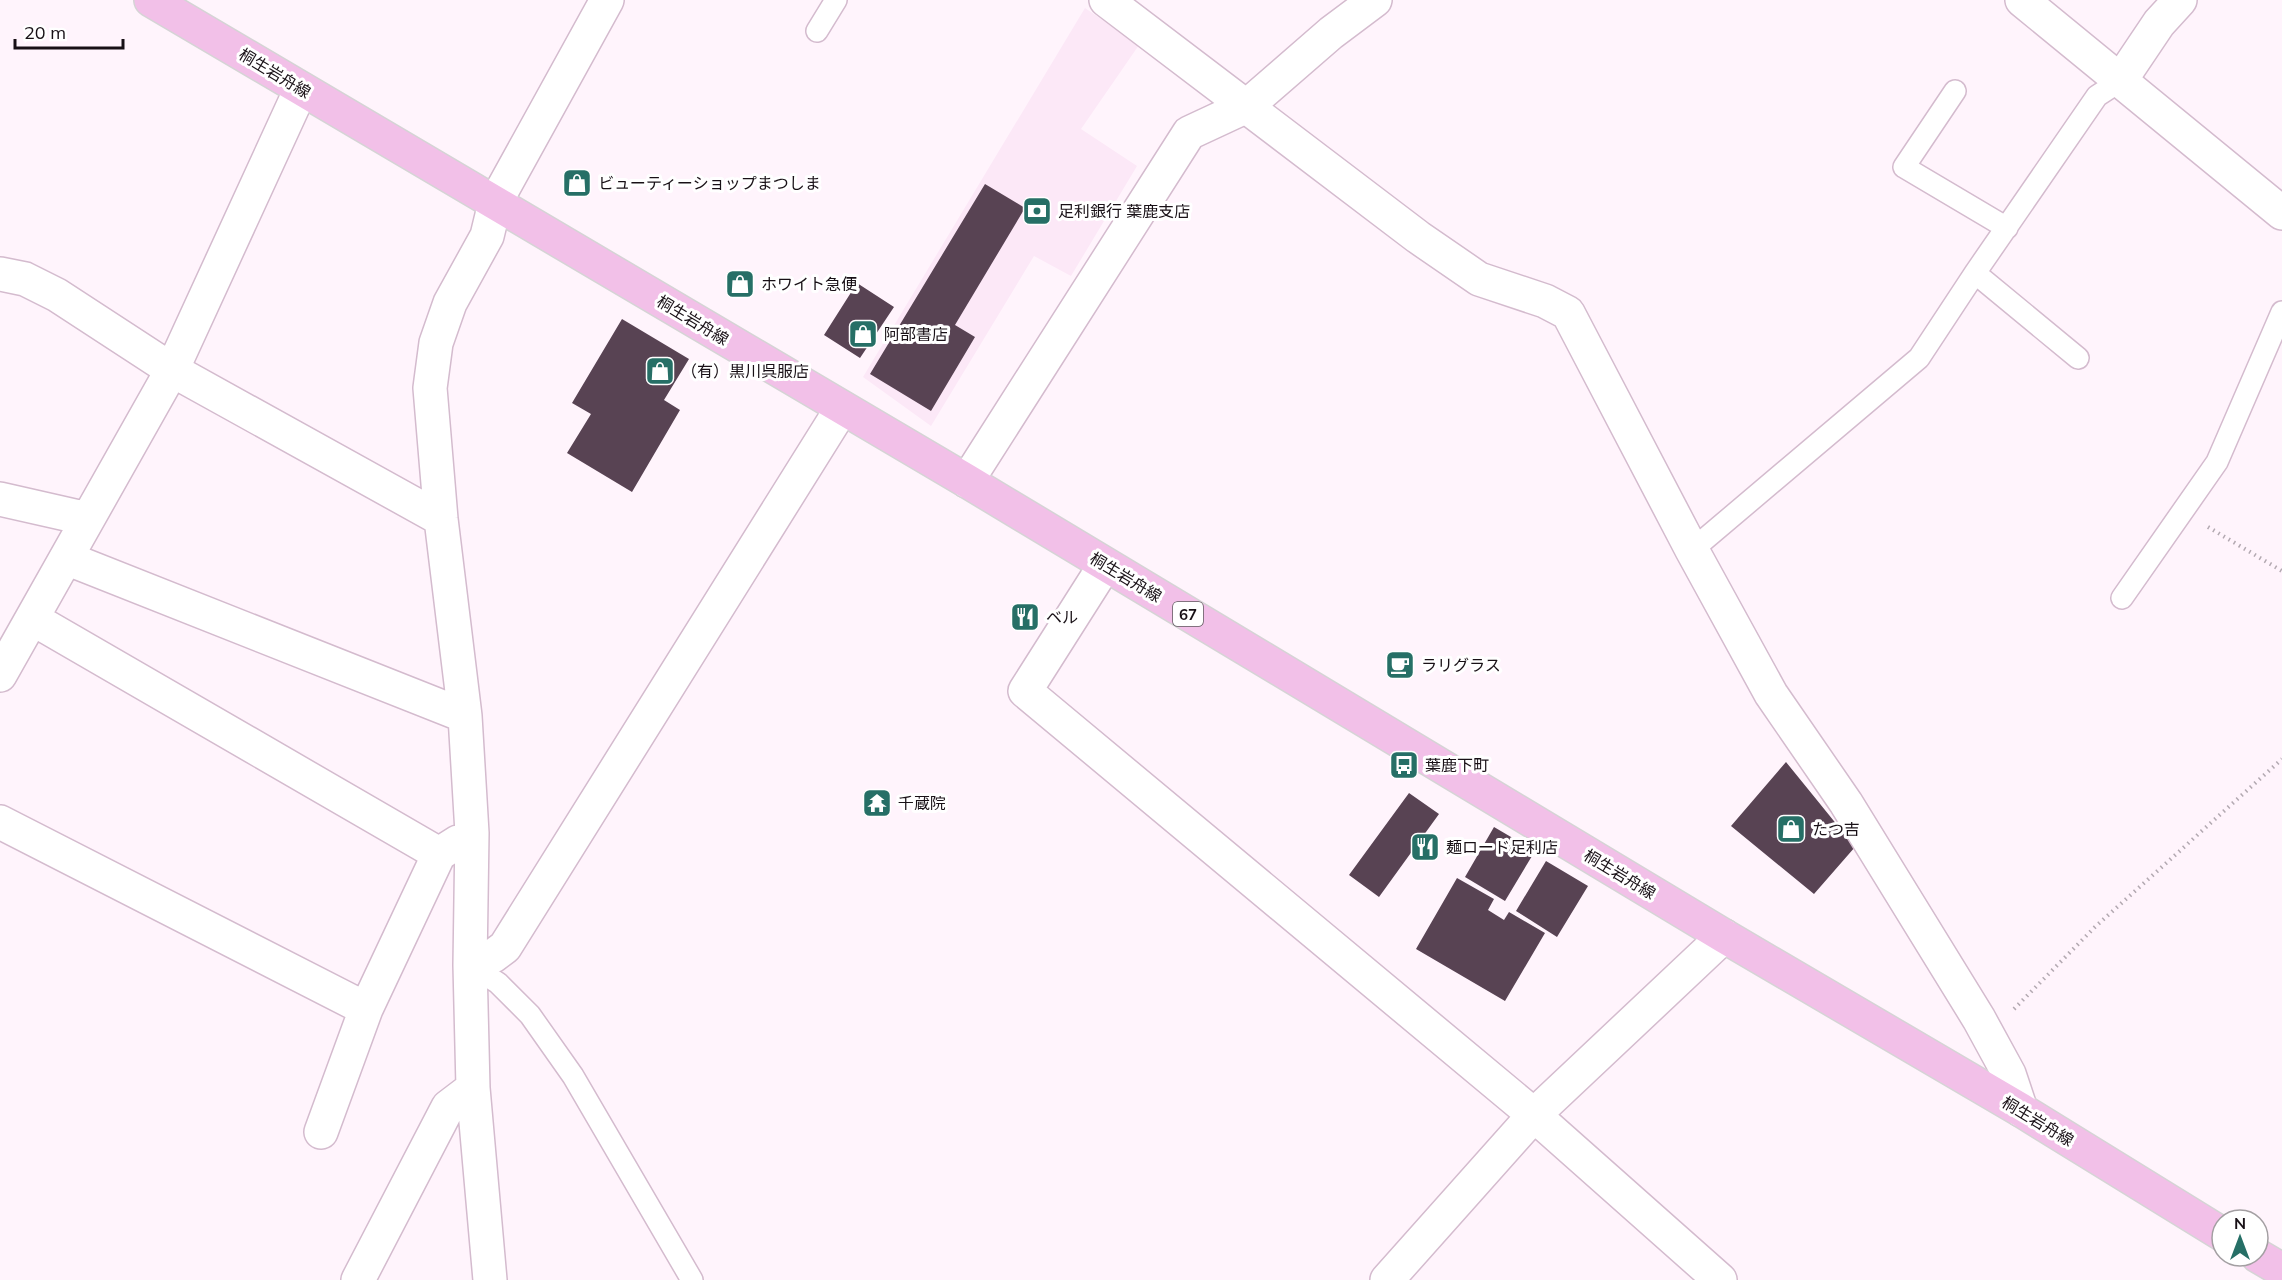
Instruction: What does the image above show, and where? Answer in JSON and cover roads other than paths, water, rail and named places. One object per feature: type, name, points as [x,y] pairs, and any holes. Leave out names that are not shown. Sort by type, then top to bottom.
[{"type":"main road","name":"桐生岩舟線","points":[[151,0],[967,481],[1724,936],[2021,1110],[2210,1227]]},
{"type":"street","points":[[490,1280],[473,1088],[470,966],[472,833],[465,716],[441,519],[430,388],[436,343],[450,303],[487,236],[495,203],[607,0]]},
{"type":"street","points":[[1106,0],[1419,237],[1479,279],[1545,301],[1568,313],[1692,550],[1771,694],[1846,803],[1988,1035],[2008,1074],[2021,1110]]},
{"type":"street","points":[[967,481],[1189,133],[1247,106],[1331,33],[1375,0]]},
{"type":"street","points":[[2022,0],[2282,213]]},
{"type":"street","points":[[2120,81],[2159,23],[2180,0]]},
{"type":"street","points":[[0,675],[172,370],[301,89]]},
{"type":"street","points":[[0,274],[25,279],[57,295],[172,370],[441,519]]},
{"type":"street","points":[[470,966],[505,948],[842,408]]},
{"type":"street","points":[[0,499],[88,519]]},
{"type":"street","points":[[66,558],[465,716]]},
{"type":"street","points":[[1106,565],[1025,691],[1534,1116],[1720,1280]]},
{"type":"street","points":[[33,619],[439,854]]},
{"type":"street","points":[[0,822],[366,1009]]},
{"type":"street","points":[[321,1132],[366,1009],[439,854],[472,833]]},
{"type":"street","points":[[1387,1280],[1534,1116],[1724,936]]},
{"type":"street","points":[[358,1280],[448,1107],[473,1088]]},
{"type":"lane","points":[[817,31],[836,0]]},
{"type":"lane","points":[[1692,550],[1919,358],[2097,96],[2120,81]]},
{"type":"lane","points":[[1955,91],[1904,167],[2007,228]]},
{"type":"lane","points":[[1975,273],[2078,358]]},
{"type":"lane","points":[[2122,598],[2217,462],[2282,312]]},
{"type":"lane","points":[[470,966],[498,983],[536,1024],[573,1077],[692,1280]]},
{"type":"place","name":"ビューティーショップまつしま","points":[[577,183]]},
{"type":"place","name":"足利銀行 葉鹿支店","points":[[1037,211]]},
{"type":"place","name":"ホワイト急便","points":[[740,284]]},
{"type":"place","name":"阿部書店","points":[[863,334]]},
{"type":"place","name":"（有）黒川呉服店","points":[[660,371]]},
{"type":"place","name":"ベル","points":[[1025,617]]},
{"type":"place","name":"ラリグラス","points":[[1400,665]]},
{"type":"place","name":"葉鹿下町","points":[[1404,765]]},
{"type":"place","name":"千蔵院","points":[[877,803]]},
{"type":"place","name":"たつ吉","points":[[1791,829]]},
{"type":"place","name":"麺ロード足利店","points":[[1425,847]]}]
